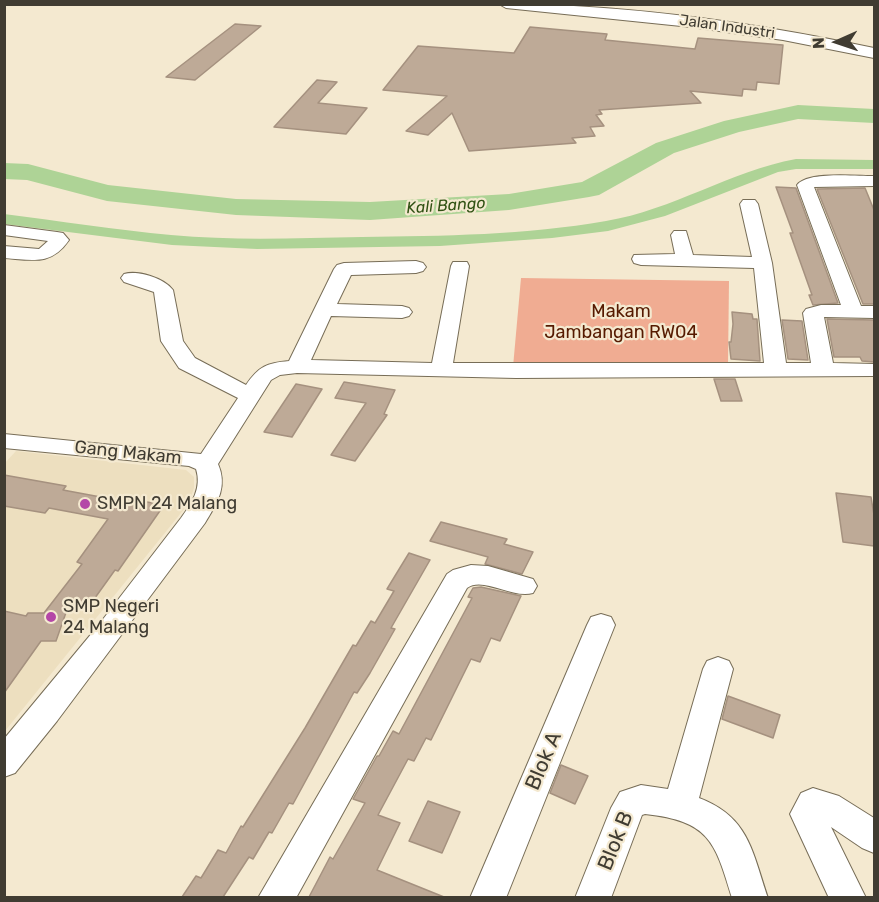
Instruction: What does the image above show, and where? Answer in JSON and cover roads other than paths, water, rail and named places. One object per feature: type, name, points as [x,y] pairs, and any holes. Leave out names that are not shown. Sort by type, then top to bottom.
[{"type":"street","name":"Jalan Industri","points":[[506,4],[685,21],[784,34],[874,54]]},
{"type":"street","points":[[853,312],[805,185],[811,182],[872,185]]},
{"type":"street","points":[[749,204],[764,263],[776,369]]},
{"type":"street","points":[[4,230],[57,237],[60,240],[43,255],[4,252]]},
{"type":"street","points":[[680,235],[685,260]]},
{"type":"street","points":[[641,259],[764,263]]},
{"type":"street","points":[[297,366],[344,269],[416,267]]},
{"type":"street","points":[[441,370],[460,267]]},
{"type":"street","points":[[131,278],[158,286],[163,290],[172,341],[187,363],[249,395]]},
{"type":"street","points":[[324,310],[402,312]]},
{"type":"street","points":[[823,369],[813,313],[874,312]]},
{"type":"street","points":[[206,464],[249,395],[268,371],[285,366],[441,370],[874,370]]},
{"type":"street","name":"Gang Makam","points":[[4,441],[180,457],[206,464],[211,481],[198,510],[99,647],[4,763]]},
{"type":"street","points":[[276,897],[456,580],[461,575],[474,574],[523,586]]},
{"type":"street","name":"Blok A","points":[[488,897],[601,625]]},
{"type":"street","points":[[680,806],[718,669]]},
{"type":"street","name":"Blok B","points":[[598,896],[632,802],[645,799],[680,806],[714,819],[723,827],[730,839],[750,897]]},
{"type":"street","points":[[848,897],[807,814],[813,803],[827,806],[874,837]]},
{"type":"waterway","name":"Kali Bango","points":[[4,171],[28,172],[107,193],[236,207],[370,211],[509,202],[589,189],[665,148],[733,126],[798,112],[874,116]]},
{"type":"waterway","name":"Kali Bango","points":[[4,219],[172,240],[257,244],[440,241],[552,233],[608,226],[659,213],[774,168],[796,164],[874,165]]},
{"type":"place","name":"SMPN 24 Malang","points":[[85,504]]},
{"type":"place","name":"SMP Negeri 24 Malang","points":[[51,617]]},
{"type":"park label","name":"Makam Jambangan RW04","points":[[621,322]]}]
